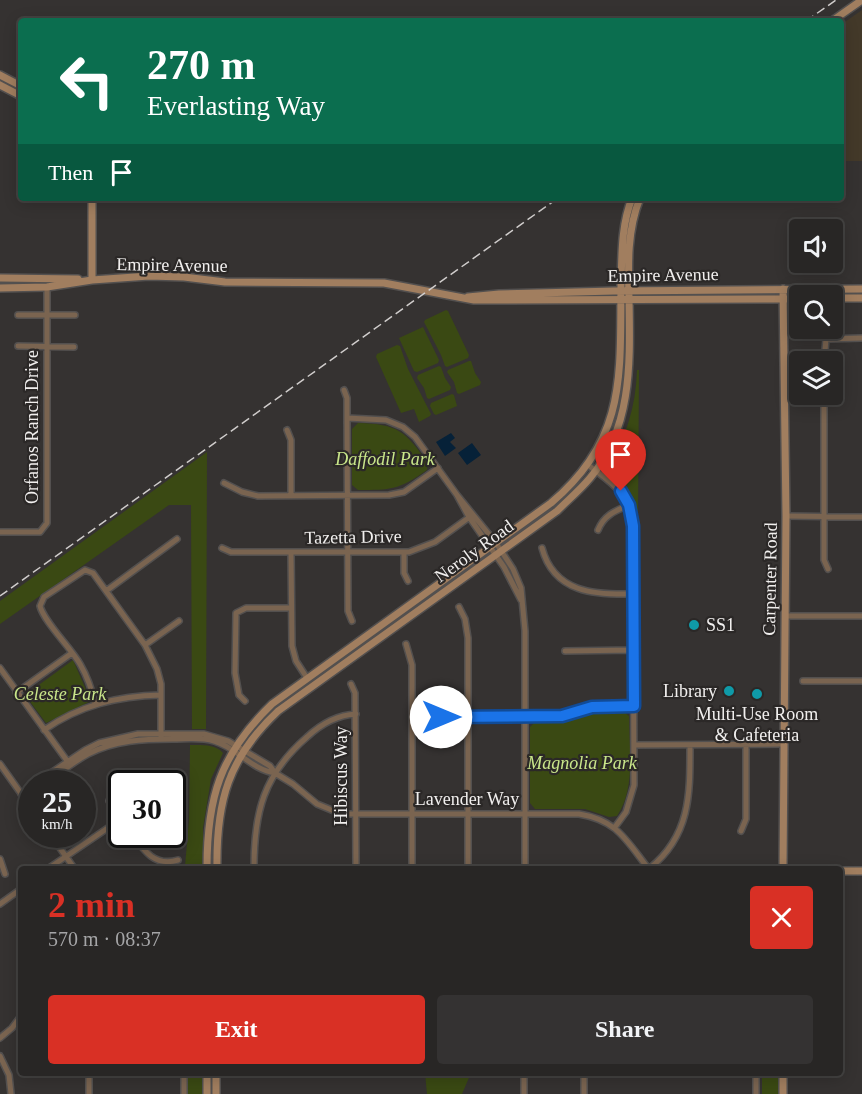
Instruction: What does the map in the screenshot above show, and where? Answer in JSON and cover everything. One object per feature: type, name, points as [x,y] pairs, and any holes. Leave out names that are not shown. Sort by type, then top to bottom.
[{"type":"street","points":[[836,18],[862,0]]},
{"type":"street","points":[[0,75],[18,84]]},
{"type":"street","points":[[0,85],[18,94]]},
{"type":"street","points":[[92,201],[92,280]]},
{"type":"street","name":"Neroly Road","points":[[625,290],[621,257],[627,212],[631,201]]},
{"type":"street","name":"Neroly Road","points":[[217,866],[217,835],[221,804],[242,753],[262,726],[278,711],[557,511],[596,471],[615,436],[627,395],[625,290],[629,236],[639,201]]},
{"type":"street","points":[[627,212],[632,222]]},
{"type":"street","name":"Empire Avenue","points":[[0,288],[47,287],[92,280],[149,276],[225,282],[384,283],[474,300],[511,302],[789,298]]},
{"type":"street","name":"Empire Avenue","points":[[0,280],[18,278],[92,280]]},
{"type":"street","name":"Orfanos Ranch Drive","points":[[0,532],[40,532],[47,523],[47,287]]},
{"type":"street","name":"Carpenter Road","points":[[783,289],[786,371],[783,866]]},
{"type":"street","name":"Empire Avenue","points":[[465,298],[625,290],[862,289]]},
{"type":"street","points":[[511,302],[514,294]]},
{"type":"street","points":[[843,298],[862,298]]},
{"type":"street","name":"Neroly Road","points":[[207,866],[207,835],[212,802],[234,748],[255,719],[307,678],[558,498],[588,465],[603,440],[616,405],[620,383],[625,300]]},
{"type":"street","points":[[18,315],[75,315]]},
{"type":"street","points":[[825,351],[826,339],[860,338]]},
{"type":"street","points":[[18,346],[74,347]]},
{"type":"street","points":[[344,390],[347,398],[348,418],[348,611],[352,621]]},
{"type":"street","points":[[824,405],[824,561],[828,569]]},
{"type":"street","points":[[348,418],[386,420],[403,427],[415,437],[493,545],[522,602],[525,866]]},
{"type":"street","points":[[287,430],[291,440],[291,495]]},
{"type":"street","points":[[588,465],[617,487],[629,505],[633,526],[633,794],[626,812],[615,827]]},
{"type":"street","points":[[224,483],[253,495],[397,494],[412,487],[438,468]]},
{"type":"street","points":[[598,530],[606,517],[629,505]]},
{"type":"street","name":"Tazetta Drive","points":[[222,548],[231,552],[404,552],[435,542],[472,515]]},
{"type":"street","points":[[786,516],[862,517]]},
{"type":"street","points":[[106,591],[177,540]]},
{"type":"street","points":[[542,548],[544,558],[554,572],[577,589],[599,595],[633,594]]},
{"type":"street","points":[[291,552],[292,646],[296,661],[307,678]]},
{"type":"street","points":[[404,552],[404,573],[408,581]]},
{"type":"street","points":[[95,704],[84,672],[41,610],[42,599],[79,572],[88,570],[93,573],[145,645],[157,669],[161,695],[161,736]]},
{"type":"street","points":[[459,607],[465,619],[468,638],[468,866]]},
{"type":"street","points":[[245,701],[239,695],[235,673],[236,613],[246,608],[291,608]]},
{"type":"street","points":[[785,616],[862,616]]},
{"type":"street","points":[[145,645],[179,621]]},
{"type":"street","points":[[406,644],[411,665],[412,866]]},
{"type":"street","points":[[565,651],[633,650]]},
{"type":"street","points":[[16,693],[72,653]]},
{"type":"street","points":[[0,668],[69,764]]},
{"type":"street","points":[[803,681],[862,681]]},
{"type":"street","name":"Hibiscus Way","points":[[351,684],[355,693],[356,714],[356,866]]},
{"type":"street","points":[[44,730],[57,721],[95,704],[121,697],[161,695]]},
{"type":"street","points":[[412,717],[562,716],[592,707],[634,706]]},
{"type":"street","points":[[254,866],[256,820],[265,791],[287,754],[312,732],[333,719],[356,714]]},
{"type":"street","name":"Lavender Way","points":[[69,764],[87,754],[121,742],[161,736],[204,734],[217,736],[267,772],[275,773],[325,808],[356,814],[579,814],[601,819],[615,827],[647,866]]},
{"type":"street","points":[[741,831],[746,819],[746,744]]},
{"type":"street","points":[[634,745],[783,744]]},
{"type":"street","points":[[651,866],[668,851],[683,822],[690,795],[690,745]]},
{"type":"street","points":[[0,764],[18,789]]},
{"type":"street","points":[[59,770],[69,764]]},
{"type":"street","points":[[62,770],[69,764]]},
{"type":"street","points":[[52,866],[108,828]]},
{"type":"street","points":[[60,848],[73,866]]},
{"type":"street","points":[[141,848],[154,859],[163,862],[178,860]]},
{"type":"street","points":[[0,859],[5,874]]},
{"type":"street","points":[[843,871],[862,871]]},
{"type":"street","points":[[0,904],[18,891]]},
{"type":"street","points":[[0,1038],[18,1020]]},
{"type":"street","points":[[0,1056],[9,1075],[11,1094]]},
{"type":"street","points":[[89,1076],[89,1094]]},
{"type":"street","points":[[184,1076],[184,1094]]},
{"type":"street","points":[[207,1076],[207,1094]]},
{"type":"street","points":[[216,1076],[216,1094]]},
{"type":"street","points":[[524,1076],[524,1094]]},
{"type":"street","points":[[584,1076],[584,1094]]},
{"type":"street","points":[[756,1076],[756,1094]]},
{"type":"street","points":[[783,1076],[783,1094]]},
{"type":"shaded area","points":[[862,10],[862,161],[844,161],[844,23]]},
{"type":"green space","points":[[446,310],[469,355],[468,358],[447,367],[424,322]]},
{"type":"green space","points":[[423,327],[439,360],[438,363],[417,372],[414,371],[399,338]]},
{"type":"green space","points":[[397,345],[400,346],[408,369],[431,414],[419,422],[414,409],[401,413],[376,357],[377,354]]},
{"type":"green space","points":[[469,361],[481,382],[480,385],[459,394],[447,372]]},
{"type":"green space","points":[[439,366],[451,387],[450,390],[429,399],[417,378],[418,375]]},
{"type":"green space","points":[[637,370],[639,370],[638,523],[630,497],[624,487],[606,469],[629,422],[635,396]]},
{"type":"green space","points":[[452,394],[457,406],[434,414],[431,403]]},
{"type":"green space","name":"Daffodil Park","points":[[358,423],[383,425],[399,431],[413,443],[428,463],[427,470],[402,485],[379,490],[358,490],[352,485],[352,429]]},
{"type":"green space","points":[[207,452],[206,729],[192,729],[191,505],[169,505],[0,624],[0,601]]},
{"type":"green space","name":"Celeste Park","points":[[73,660],[91,701],[46,723],[25,695]]},
{"type":"green space","name":"Magnolia Park","points":[[623,711],[629,716],[630,768],[627,793],[617,816],[609,817],[585,809],[535,809],[530,803],[530,727],[535,722],[567,720],[593,712]]},
{"type":"green space","points":[[190,745],[203,745],[220,750],[223,753],[211,779],[203,828],[203,866],[185,866],[189,820]]},
{"type":"green space","points":[[188,1076],[202,1076],[202,1094],[188,1094]]},
{"type":"green space","points":[[425,1076],[470,1076],[462,1094],[427,1094]]},
{"type":"green space","points":[[762,1076],[778,1076],[778,1094],[762,1094]]},
{"type":"water","points":[[451,433],[455,438],[450,442],[456,448],[445,456],[436,442]]},
{"type":"water","points":[[472,443],[481,455],[467,465],[458,453]]},
{"type":"railway","points":[[810,18],[836,0]]},
{"type":"railway","points":[[0,596],[554,201]]},
{"type":"place","name":"SS1","points":[[694,625]]},
{"type":"place","name":"Library","points":[[729,691]]},
{"type":"place","name":"Multi-Use Room & Cafeteria","points":[[757,694]]},
{"type":"route","points":[[441,717],[562,716],[592,707],[634,706],[633,526],[629,505],[621,491]]}]
